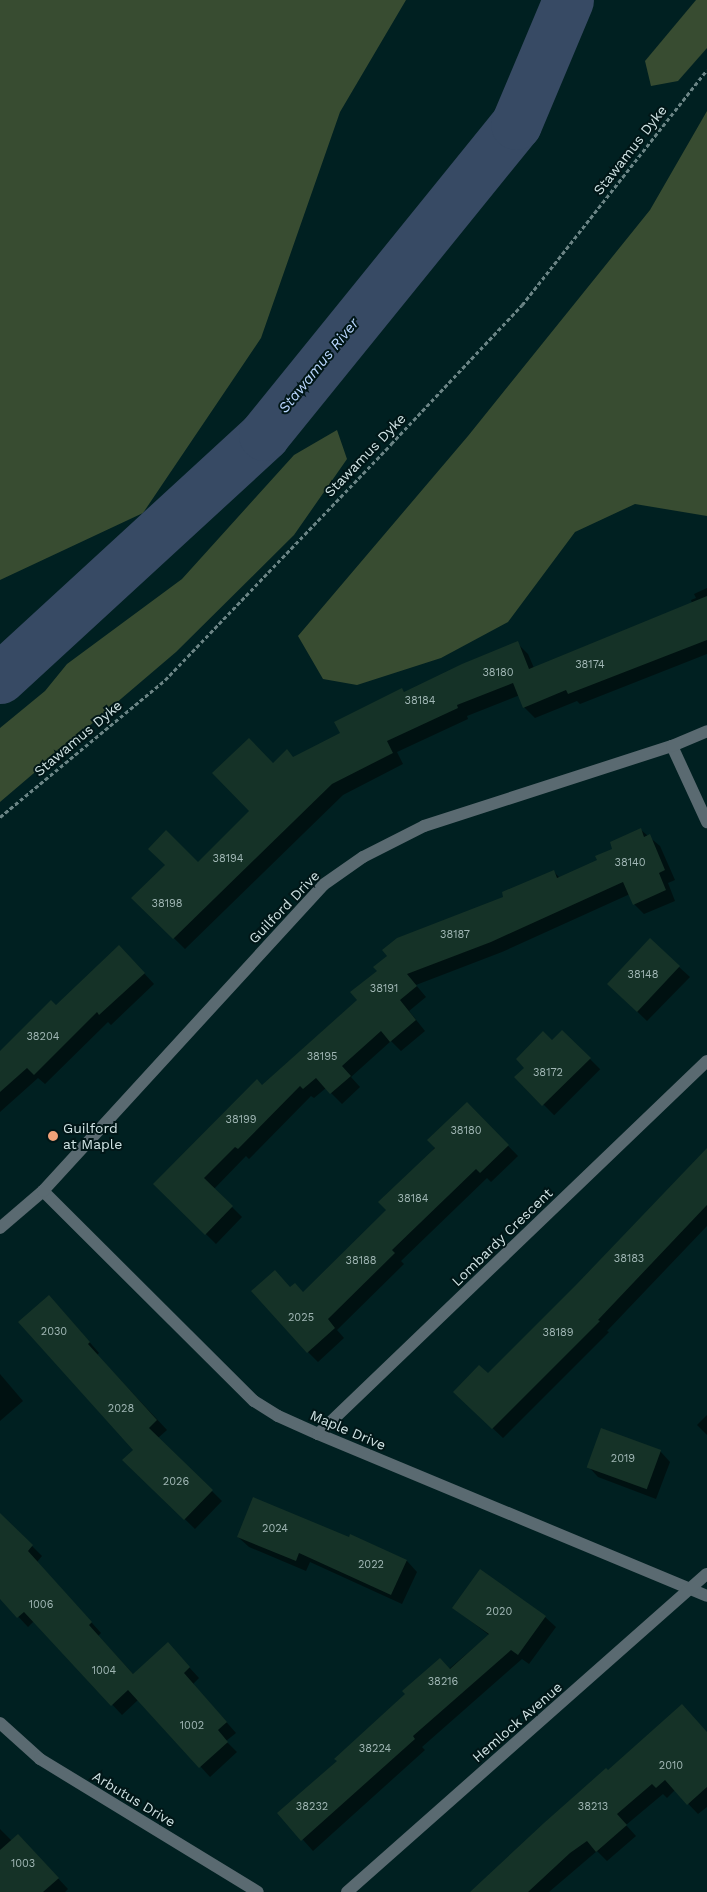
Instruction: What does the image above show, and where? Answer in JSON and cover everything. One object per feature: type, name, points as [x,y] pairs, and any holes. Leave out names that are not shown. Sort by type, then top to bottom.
[{"type":"street","name":"Guilford Drive","points":[[0,1228],[43,1191],[323,885],[363,857],[424,826],[672,746],[707,731]]},
{"type":"street","points":[[672,746],[707,822]]},
{"type":"street","name":"Lombardy Crescent","points":[[318,1434],[707,1061]]},
{"type":"street","name":"Maple Drive","points":[[43,1191],[254,1401],[278,1416],[707,1596]]},
{"type":"street","name":"Hemlock Avenue","points":[[347,1892],[707,1574]]},
{"type":"street","name":"Arbutus Drive","points":[[0,1723],[40,1759],[258,1892]]},
{"type":"path","name":"Stawamus Dyke","points":[[0,817],[165,680],[384,452],[522,305],[707,70]]},
{"type":"green space","points":[[0,0],[406,0],[340,112],[261,338],[143,513],[0,580]]},
{"type":"green space","points":[[696,0],[707,0],[707,48],[678,81],[651,86],[645,61]]},
{"type":"green space","points":[[707,111],[707,516],[635,504],[575,532],[508,622],[441,658],[357,685],[323,679],[298,636],[468,436],[650,210]]},
{"type":"green space","points":[[337,430],[347,459],[294,535],[176,652],[0,802],[0,728],[45,691],[67,664],[182,579],[294,455]]},
{"type":"building","points":[[707,596],[707,640],[568,694],[566,690],[523,708],[513,683],[457,705],[458,708],[387,741],[393,753],[332,784],[173,939],[131,898],[165,865],[148,849],[166,830],[198,862],[249,811],[212,773],[249,738],[273,763],[287,749],[293,757],[340,733],[334,722],[402,688],[404,692],[462,664],[518,641],[529,669]]},
{"type":"building","points":[[641,828],[644,837],[650,834],[665,870],[659,873],[666,890],[633,905],[623,882],[491,942],[407,974],[417,986],[400,1000],[416,1020],[390,1042],[381,1031],[342,1066],[351,1076],[330,1094],[316,1078],[303,1089],[300,1086],[238,1149],[235,1147],[204,1178],[233,1206],[205,1235],[153,1184],[257,1079],[262,1085],[357,1000],[350,992],[377,971],[373,967],[387,956],[382,950],[397,938],[503,897],[502,892],[554,870],[557,878],[597,860],[595,856],[612,849],[610,842]]},
{"type":"building","points":[[650,938],[680,966],[637,1012],[607,984]]},
{"type":"building","points":[[119,945],[145,973],[99,1015],[97,1012],[34,1075],[27,1068],[0,1092],[0,1051],[51,1000],[56,1005]]},
{"type":"building","points":[[562,1030],[591,1058],[542,1106],[514,1077],[524,1068],[516,1059],[543,1031],[552,1040]]},
{"type":"building","points":[[467,1102],[509,1145],[480,1173],[476,1169],[392,1250],[395,1253],[328,1319],[335,1328],[307,1353],[251,1291],[275,1270],[290,1287],[295,1283],[303,1292],[386,1210],[378,1202],[435,1148],[427,1140]]},
{"type":"building","points":[[707,1148],[707,1205],[598,1320],[600,1321],[492,1429],[453,1392],[479,1365],[488,1373],[576,1285]]},
{"type":"building","points":[[49,1295],[90,1342],[88,1344],[157,1420],[149,1428],[213,1490],[184,1520],[122,1460],[133,1450],[18,1322]]},
{"type":"building","points":[[601,1428],[661,1450],[647,1489],[587,1467]]},
{"type":"building","points":[[253,1497],[349,1537],[350,1534],[407,1560],[391,1595],[299,1553],[296,1561],[237,1537]]},
{"type":"building","points":[[0,1513],[33,1545],[28,1551],[92,1622],[89,1625],[133,1674],[168,1642],[190,1667],[184,1673],[227,1722],[218,1730],[228,1742],[199,1768],[128,1690],[111,1706],[24,1612],[17,1618],[0,1599]]},
{"type":"building","points":[[480,1569],[546,1616],[518,1655],[511,1650],[413,1736],[415,1739],[301,1841],[277,1813],[337,1761],[334,1759],[405,1694],[402,1691],[440,1658],[450,1669],[489,1634],[452,1608]]},
{"type":"building","points":[[682,1704],[707,1732],[707,1787],[687,1805],[665,1780],[656,1788],[652,1784],[617,1814],[627,1825],[596,1852],[587,1841],[570,1853],[528,1892],[470,1892],[606,1768],[608,1770]]},
{"type":"building","points":[[18,1834],[59,1878],[43,1892],[0,1892],[0,1850]]},
{"type":"waterway","name":"Stawamus River","points":[[0,678],[264,435],[516,124],[568,0]]},
{"type":"place","name":"Guilford at Maple","points":[[53,1136]]}]
